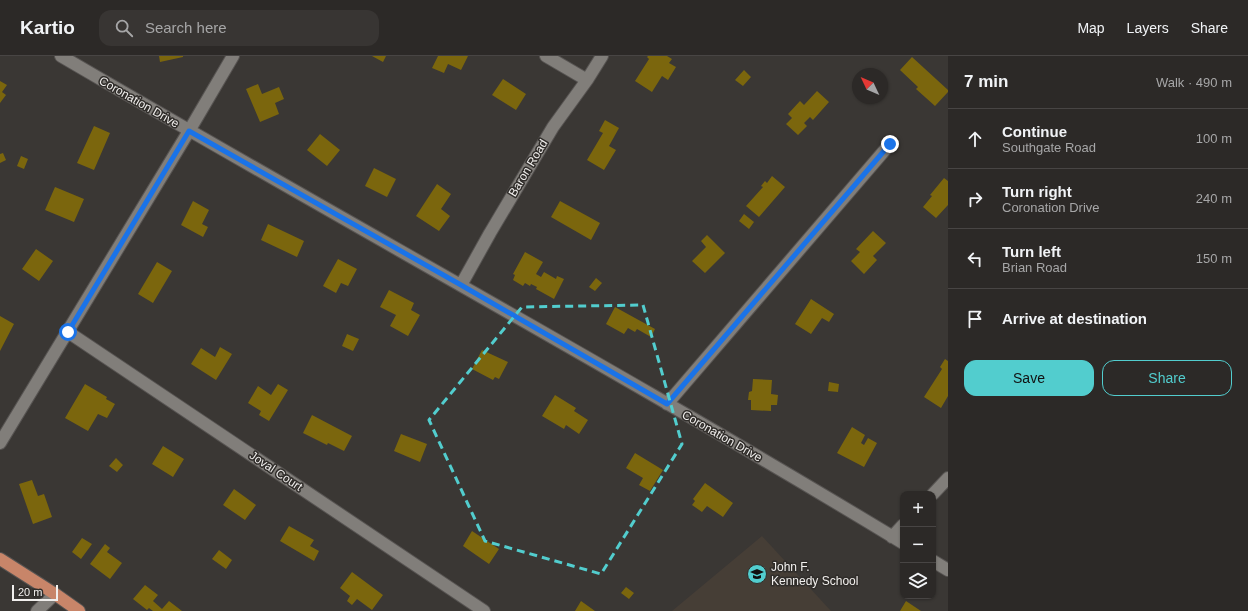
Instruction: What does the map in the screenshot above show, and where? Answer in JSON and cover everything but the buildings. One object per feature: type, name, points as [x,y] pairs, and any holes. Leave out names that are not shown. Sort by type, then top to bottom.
[{"type":"main road","points":[[0,559],[79,611]]},
{"type":"street","name":"Coronation Drive","points":[[61,56],[189,131],[667,404],[900,541]]},
{"type":"street","points":[[0,443],[189,131],[232,56]]},
{"type":"street","points":[[546,56],[588,80]]},
{"type":"street","name":"Baron Road","points":[[461,285],[553,127],[588,80],[602,56]]},
{"type":"street","points":[[667,404],[890,144]]},
{"type":"street","name":"Joval Court","points":[[68,332],[484,611]]},
{"type":"street","points":[[936,491],[948,478]]},
{"type":"street","points":[[892,536],[901,527]]},
{"type":"street","points":[[936,563],[948,570]]},
{"type":"street","points":[[37,611],[55,594]]},
{"type":"highlighted area","points":[[643,305],[682,444],[601,574],[485,541],[429,420],[522,307]]},
{"type":"shaded area","name":"John F. Kennedy School","points":[[762,536],[831,611],[672,611]]},
{"type":"place","name":"John F. Kennedy School","points":[[757,574]]},
{"type":"route","points":[[68,332],[189,131],[667,404],[890,144]]}]
